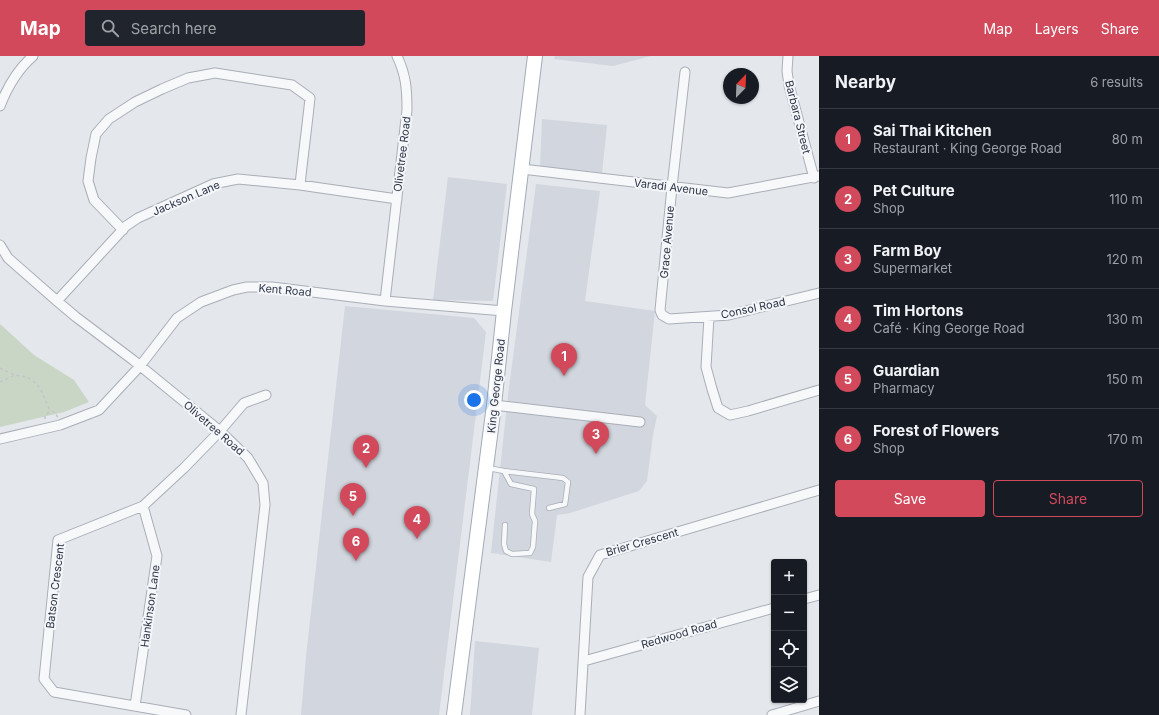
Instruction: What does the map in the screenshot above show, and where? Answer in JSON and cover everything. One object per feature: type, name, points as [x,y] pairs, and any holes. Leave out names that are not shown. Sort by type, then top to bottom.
[{"type":"main road","name":"King George Road","points":[[454,715],[494,405],[535,56]]},
{"type":"street","points":[[0,106],[3,91],[27,61],[33,56]]},
{"type":"street","name":"Olivetree Road","points":[[386,301],[407,110],[407,87],[402,66],[397,56]]},
{"type":"street","name":"Barbara Street","points":[[788,56],[788,85],[816,177]]},
{"type":"street","name":"Grace Avenue","points":[[662,315],[660,310],[685,72]]},
{"type":"street","points":[[123,230],[94,200],[88,181],[96,134],[109,120],[135,102],[188,78],[215,73],[292,85],[310,98],[300,185]]},
{"type":"street","name":"Varadi Avenue","points":[[522,169],[728,193],[816,177]]},
{"type":"street","name":"Jackson Lane","points":[[57,301],[126,226],[138,218],[213,184],[238,179],[300,185],[397,199]]},
{"type":"street","name":"Olivetree Road","points":[[0,245],[8,258],[57,301],[220,431],[248,458],[262,483],[265,505],[241,715]]},
{"type":"street","name":"Kent Road","points":[[0,439],[60,425],[98,410],[140,366],[177,318],[201,302],[233,290],[247,287],[272,287],[386,301],[504,311]]},
{"type":"street","name":"Consol Road","points":[[662,315],[669,319],[729,315],[819,293]]},
{"type":"street","points":[[709,317],[706,367],[718,408],[730,415],[819,390]]},
{"type":"street","name":"Batson Crescent","points":[[186,715],[54,692],[44,679],[58,540],[142,506],[184,468],[220,431],[244,403],[266,395]]},
{"type":"street","points":[[494,405],[640,422]]},
{"type":"street","name":"Brier Crescent","points":[[580,715],[588,577],[600,554],[819,490]]},
{"type":"street","name":"Hankinson Lane","points":[[135,706],[157,556],[142,506]]},
{"type":"street","points":[[807,598],[819,595]]},
{"type":"street","name":"Redwood Road","points":[[584,661],[771,609]]},
{"type":"street","points":[[772,715],[819,701]]},
{"type":"lane","points":[[486,468],[563,478],[568,482],[565,504],[549,508]]},
{"type":"lane","points":[[504,471],[511,484],[534,489],[532,514],[535,521],[533,547],[530,553],[512,554],[506,551],[504,544],[505,525]]},
{"type":"path","points":[[0,368],[15,375],[28,377],[37,384],[50,411]]},
{"type":"path","points":[[0,382],[15,375]]},
{"type":"shaded area","points":[[555,56],[651,56],[613,66],[554,59]]},
{"type":"shaded area","points":[[542,119],[607,125],[602,173],[540,166]]},
{"type":"shaded area","points":[[448,177],[507,184],[493,301],[433,300]]},
{"type":"shaded area","points":[[536,184],[600,191],[585,301],[655,311],[645,405],[657,416],[647,481],[639,491],[570,513],[557,515],[551,562],[491,553],[508,395]]},
{"type":"shaded area","points":[[345,306],[474,318],[486,332],[439,715],[301,715],[306,657]]},
{"type":"shaded area","points":[[475,641],[539,648],[532,715],[470,715]]},
{"type":"green space","points":[[0,324],[34,355],[74,380],[89,402],[64,412],[0,427]]},
{"type":"place","name":"Sai Thai Kitchen","points":[[564,376]]},
{"type":"place","name":"Farm Boy","points":[[596,454]]},
{"type":"place","name":"Pet Culture","points":[[366,468]]},
{"type":"place","name":"Guardian","points":[[353,516]]},
{"type":"place","name":"Tim Hortons","points":[[417,539]]},
{"type":"place","name":"Forest of Flowers","points":[[356,561]]}]
